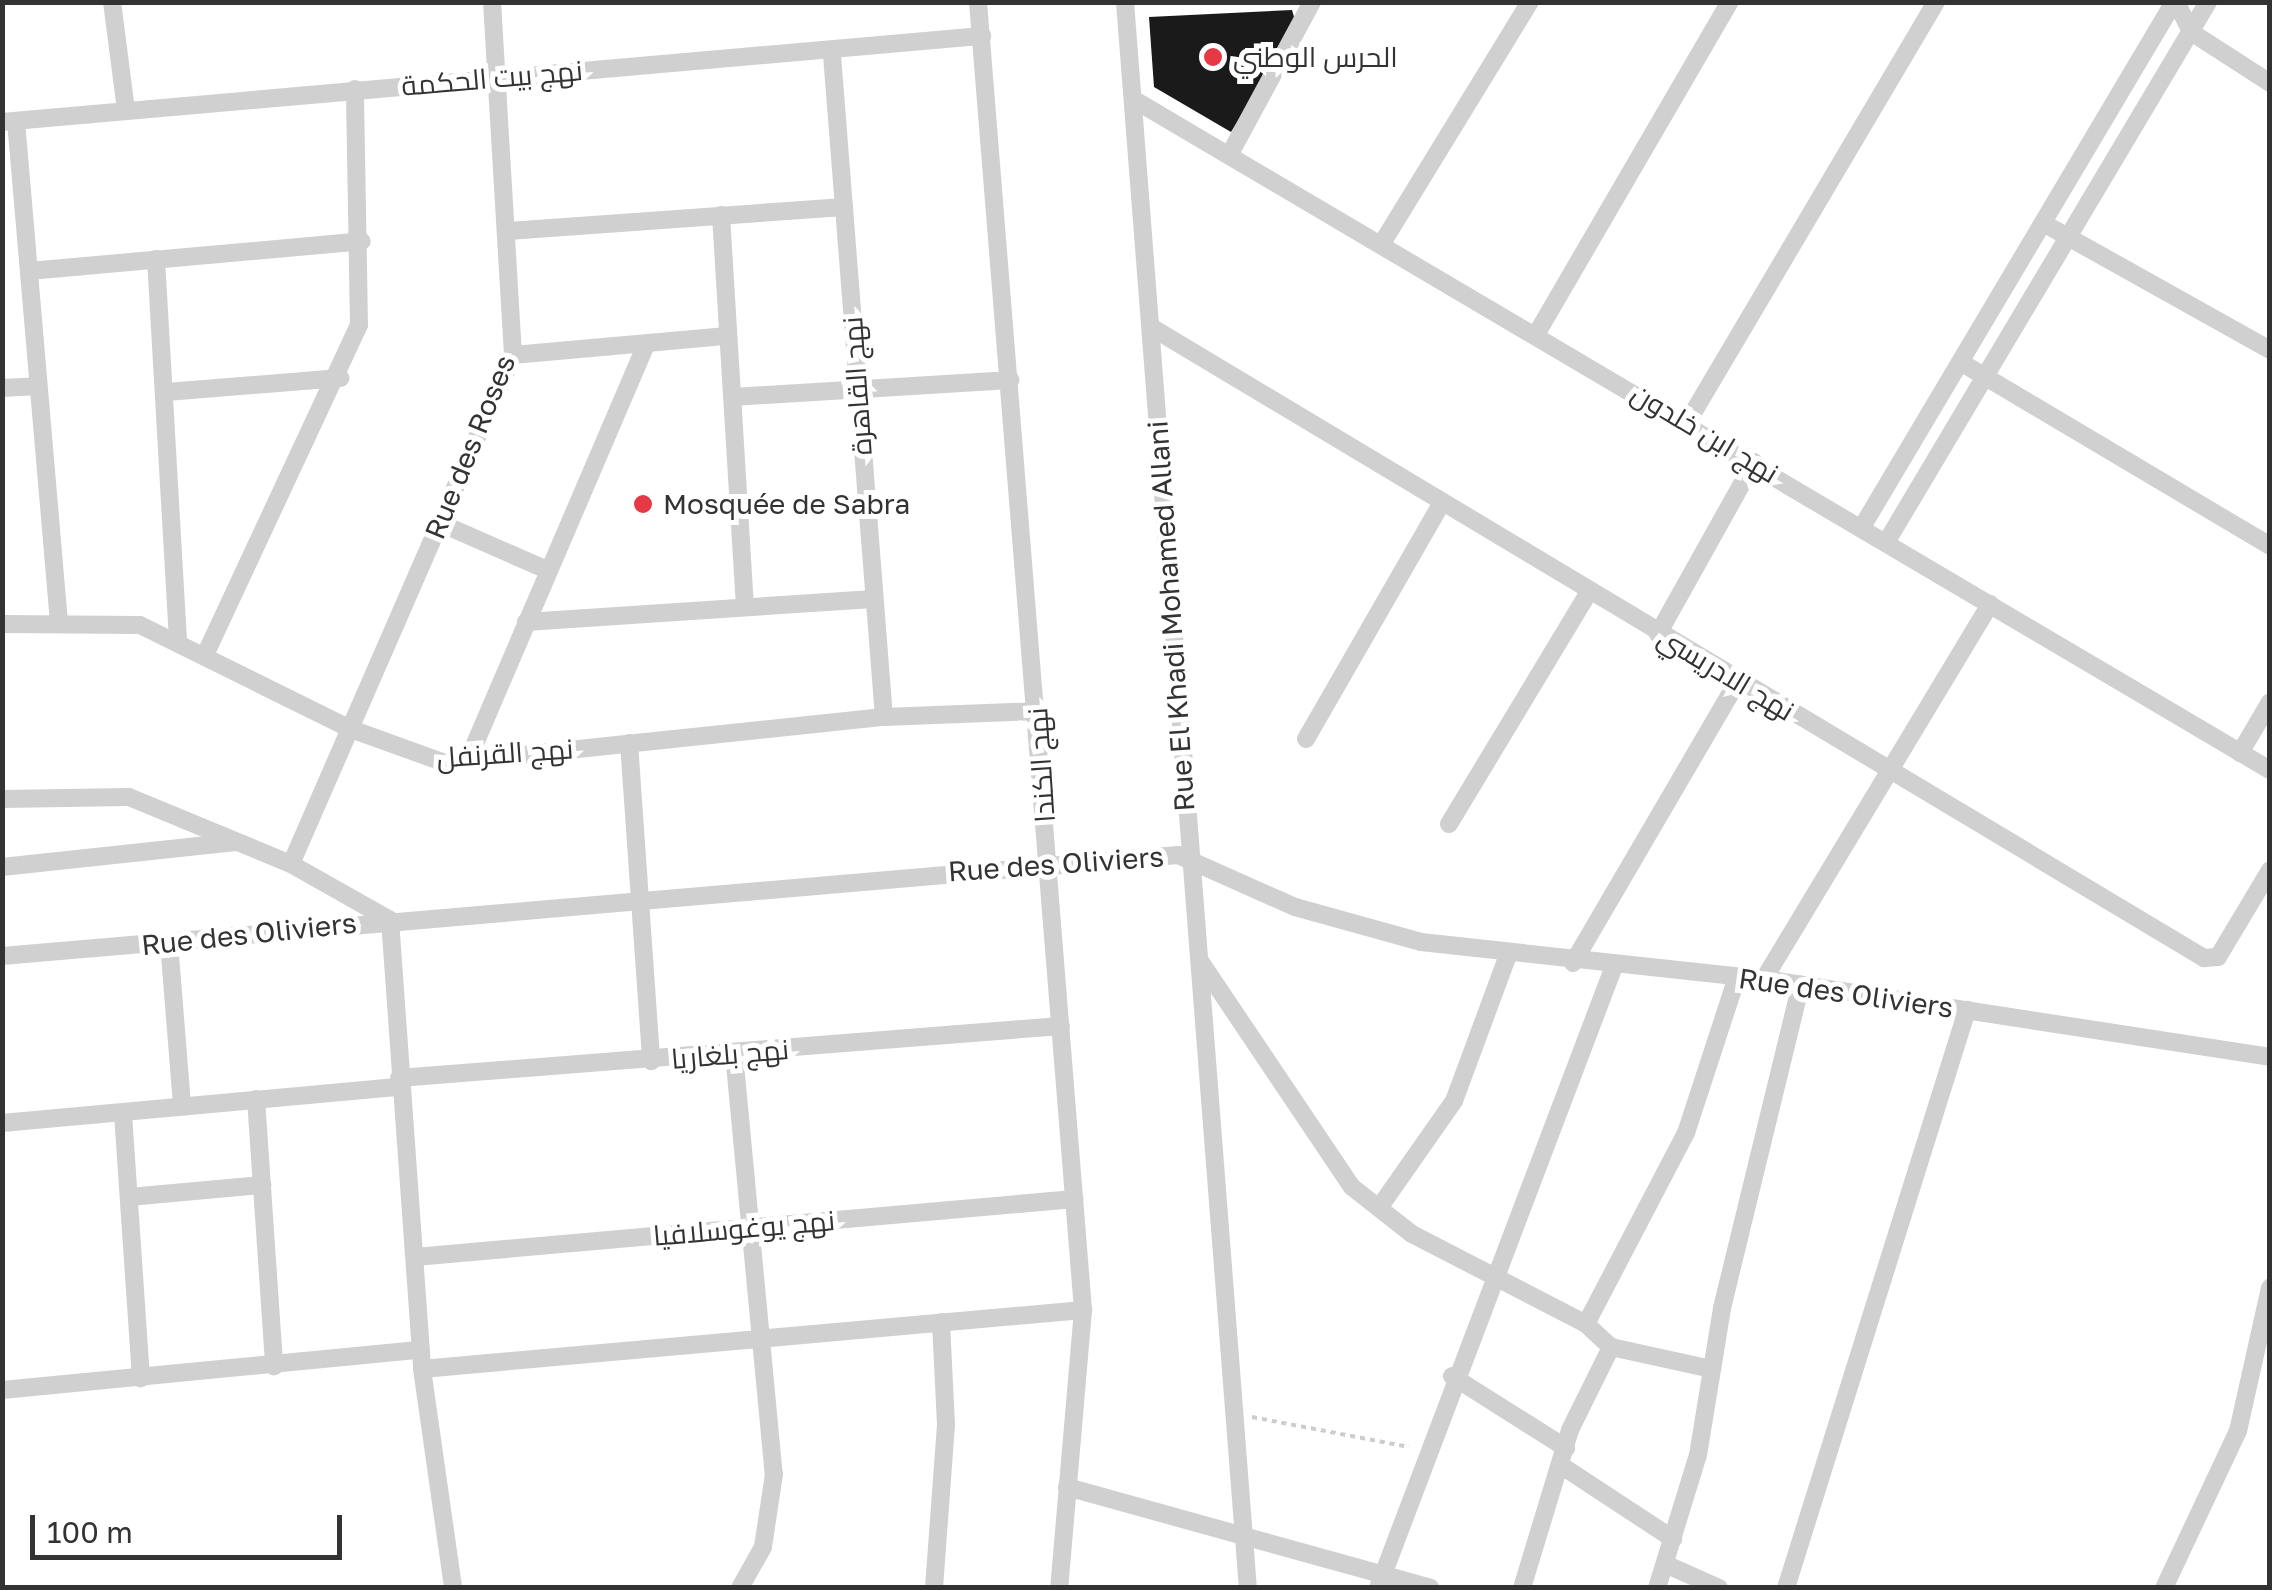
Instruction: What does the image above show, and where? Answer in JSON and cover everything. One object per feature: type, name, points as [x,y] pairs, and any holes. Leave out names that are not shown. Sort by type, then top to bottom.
[{"type":"street","points":[[112,2],[126,110]]},
{"type":"street","name":"Rue des Roses","points":[[291,864],[513,354],[492,2]]},
{"type":"street","name":"نهج الكندا","points":[[978,2],[1083,1310],[1059,1588]]},
{"type":"street","name":"Rue El Khadi Mohamed Allani","points":[[1125,2],[1138,102],[1188,857],[1238,1416],[1248,1588]]},
{"type":"street","points":[[1232,150],[1312,2]]},
{"type":"street","points":[[1384,240],[1530,2]]},
{"type":"street","points":[[1537,333],[1730,2]]},
{"type":"street","points":[[1687,422],[1936,2]]},
{"type":"street","points":[[2175,2],[2191,32],[2270,83]]},
{"type":"street","points":[[1862,527],[2175,2]]},
{"type":"street","points":[[1887,541],[2208,2]]},
{"type":"street","name":"نهج بيت الحكمة","points":[[9,121],[497,76],[832,55],[982,36]]},
{"type":"street","name":"نهج القاهرة","points":[[832,55],[884,717]]},
{"type":"street","points":[[206,653],[340,378],[365,302],[355,89]]},
{"type":"street","name":"نهج ابن خلدون","points":[[1138,102],[1232,150],[2270,770]]},
{"type":"street","points":[[9,121],[29,271],[59,619]]},
{"type":"street","points":[[508,231],[844,208]]},
{"type":"street","points":[[721,216],[745,605]]},
{"type":"street","points":[[2043,223],[2270,350]]},
{"type":"street","points":[[29,271],[362,241]]},
{"type":"street","points":[[156,259],[167,392],[178,641]]},
{"type":"street","name":"نهج الادريسي","points":[[1151,326],[1737,682],[2204,958],[2218,957],[2270,870]]},
{"type":"street","points":[[513,354],[727,336]]},
{"type":"street","points":[[468,760],[646,345]]},
{"type":"street","points":[[1962,362],[2270,546]]},
{"type":"street","points":[[167,392],[340,378]]},
{"type":"street","points":[[734,397],[1010,380]]},
{"type":"street","points":[[2,388],[38,386]]},
{"type":"street","points":[[1658,634],[1754,462]]},
{"type":"street","points":[[1306,739],[1441,504]]},
{"type":"street","points":[[440,523],[548,570]]},
{"type":"street","points":[[1449,824],[1590,592]]},
{"type":"street","points":[[526,622],[873,598]]},
{"type":"street","points":[[1764,980],[1990,604]]},
{"type":"street","name":"نهج القرنفل","points":[[2,624],[59,619],[118,620],[206,653],[348,728],[412,756],[468,760],[884,717],[1036,711]]},
{"type":"street","points":[[1573,963],[1737,682]]},
{"type":"street","points":[[2240,753],[2270,702]]},
{"type":"street","points":[[629,743],[651,1061]]},
{"type":"street","points":[[2,799],[114,792],[291,864],[390,920],[422,1369],[453,1588]]},
{"type":"street","points":[[2,868],[240,842]]},
{"type":"street","name":"Rue des Oliviers","points":[[2,956],[169,944],[641,896],[1188,857],[1295,907],[1508,955],[1764,980],[2270,1058]]},
{"type":"street","points":[[169,944],[182,1105]]},
{"type":"street","points":[[1378,1208],[1454,1101],[1508,955]]},
{"type":"street","points":[[1200,960],[1332,1161],[1378,1208],[1489,1277],[1586,1324],[1610,1346],[1712,1369]]},
{"type":"street","points":[[1380,1581],[1489,1277],[1614,966]]},
{"type":"street","points":[[1586,1324],[1686,1134],[1737,977]]},
{"type":"street","points":[[1656,1588],[1673,1539],[1800,985]]},
{"type":"street","points":[[1786,1588],[1966,1010]]},
{"type":"street","name":"نهج بلغاريا","points":[[2,1124],[399,1083],[1061,1026]]},
{"type":"street","points":[[734,1054],[774,1474],[763,1547],[744,1587]]},
{"type":"street","points":[[256,1099],[274,1366]]},
{"type":"street","points":[[124,1114],[141,1378]]},
{"type":"street","points":[[129,1197],[262,1185]]},
{"type":"street","name":"نهج يوغوسلافيا","points":[[414,1258],[1074,1200]]},
{"type":"street","points":[[2164,1588],[2238,1431],[2270,1288]]},
{"type":"street","points":[[422,1369],[763,1344],[941,1322],[1083,1310]]},
{"type":"street","points":[[934,1588],[946,1425],[941,1322]]},
{"type":"street","points":[[1522,1588],[1564,1457],[1610,1346]]},
{"type":"street","points":[[2,1390],[421,1350]]},
{"type":"street","points":[[1452,1376],[1673,1539]]},
{"type":"street","points":[[1067,1488],[1247,1536],[1380,1581],[1430,1588]]},
{"type":"street","points":[[1666,1564],[1719,1588]]},
{"type":"path","points":[[1238,1416],[1340,1428],[1424,1451]]},
{"type":"building","name":"الحرس الوطني","points":[[1292,10],[1297,27],[1231,132],[1154,87],[1149,17]]},
{"type":"place","name":"الحرس الوطني","points":[[1213,57]]},
{"type":"place","name":"Mosquée de Sabra","points":[[643,504]]}]
